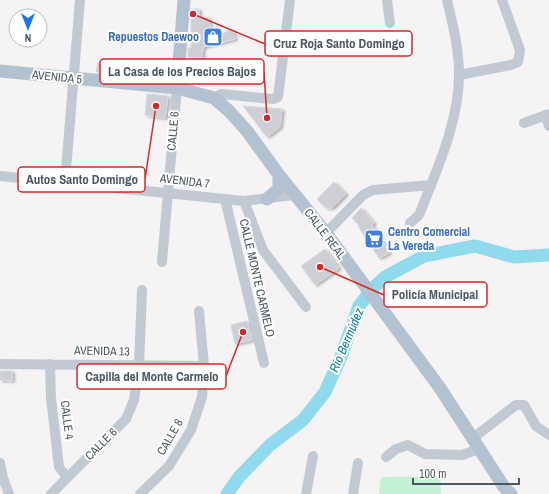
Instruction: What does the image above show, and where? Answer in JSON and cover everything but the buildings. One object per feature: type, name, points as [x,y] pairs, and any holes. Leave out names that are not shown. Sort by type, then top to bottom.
[{"type":"main road","name":"CALLE 6","points":[[177,88],[184,0]]},
{"type":"main road","name":"AVENIDA 5","points":[[0,71],[177,88],[214,98]]},
{"type":"main road","name":"CALLE REAL","points":[[214,98],[229,111],[247,131],[279,175],[326,233],[440,388],[504,487],[511,494]]},
{"type":"main road","points":[[267,199],[279,189],[279,175]]},
{"type":"street","points":[[65,182],[80,0]]},
{"type":"street","name":"AVENIDA 5","points":[[214,98],[221,94],[273,99],[278,97],[280,92],[290,0]]},
{"type":"street","points":[[387,0],[390,23]]},
{"type":"street","points":[[410,223],[419,215],[431,185],[456,111],[459,75],[457,48],[447,0]]},
{"type":"street","points":[[459,75],[511,65],[518,62],[520,50],[502,0]]},
{"type":"street","name":"CALLE 6","points":[[162,262],[177,88]]},
{"type":"street","points":[[524,123],[547,115],[549,126]]},
{"type":"street","name":"AVENIDA 7","points":[[0,176],[244,201],[295,195]]},
{"type":"street","points":[[326,233],[363,195],[373,190],[431,185]]},
{"type":"street","name":"CALLE MONTE CARMELO","points":[[225,199],[264,364]]},
{"type":"street","points":[[244,201],[263,250],[306,308]]},
{"type":"street","name":"CALLE 6","points":[[51,494],[126,419],[134,400],[139,365],[142,290]]},
{"type":"street","name":"CALLE 8","points":[[140,494],[169,466],[192,430],[202,397],[204,366],[199,312]]},
{"type":"street","name":"AVENIDA 13","points":[[0,364],[204,366]]},
{"type":"street","name":"CALLE 4","points":[[50,364],[51,398],[59,467],[67,477]]},
{"type":"street","points":[[386,457],[396,449],[408,444],[425,454],[462,455],[476,444],[516,405],[520,404],[524,406],[536,426],[549,435]]},
{"type":"street","points":[[306,494],[313,456]]},
{"type":"street","points":[[0,463],[3,478],[9,494]]},
{"type":"street","points":[[353,494],[358,463]]},
{"type":"green space","points":[[440,476],[441,494],[379,494],[381,477]]},
{"type":"waterway","name":"Río Bermúdez","points":[[227,494],[239,477],[270,445],[303,420],[325,392],[341,357],[359,306],[373,288],[385,277],[424,256],[475,246],[514,257],[549,255]]},
{"type":"place","name":"Cruz Roja Santo Domingo","points":[[193,14]]},
{"type":"place","name":"Repuestos Daewoo","points":[[213,37]]},
{"type":"place","name":"Autos Santo Domingo","points":[[156,106]]},
{"type":"place","name":"La Casa de los Precios Bajos","points":[[267,118]]},
{"type":"place","name":"Centro Comercial La Vereda","points":[[374,239]]},
{"type":"place","name":"Policía Municipal","points":[[320,267]]},
{"type":"place","name":"Capilla del Monte Carmelo","points":[[243,332]]}]
